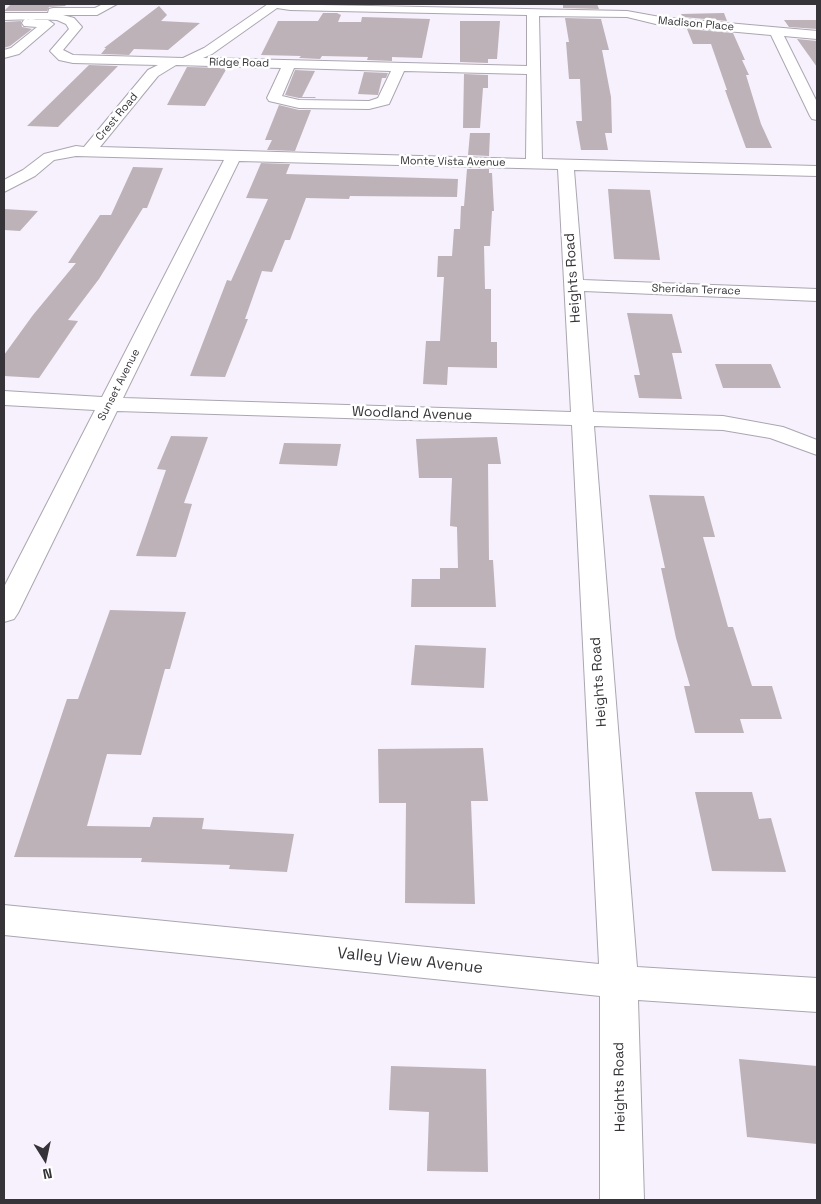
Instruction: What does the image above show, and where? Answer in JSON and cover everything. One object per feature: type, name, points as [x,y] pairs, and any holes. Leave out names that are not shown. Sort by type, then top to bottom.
[{"type":"street","points":[[4,11],[91,13],[100,11],[110,4]]},
{"type":"street","name":"Madison Place","points":[[274,4],[290,7],[436,7],[627,14],[660,22],[817,35]]},
{"type":"street","name":"Crest Road","points":[[4,187],[29,173],[49,157],[67,152],[89,151],[153,73],[208,51],[274,4]]},
{"type":"street","points":[[533,12],[534,164]]},
{"type":"street","name":"Ridge Road","points":[[4,16],[50,16],[70,21],[74,24],[75,30],[56,50],[64,57],[83,60],[533,70]]},
{"type":"street","points":[[4,22],[48,24],[15,51],[4,54]]},
{"type":"street","points":[[776,32],[817,116]]},
{"type":"street","points":[[288,65],[274,98],[299,104],[370,105],[384,101],[399,67]]},
{"type":"street","name":"Monte Vista Avenue","points":[[89,151],[566,165],[817,170]]},
{"type":"street","name":"Sunset Avenue","points":[[4,613],[234,156]]},
{"type":"street","name":"Heights Road","points":[[566,165],[618,982],[622,1200]]},
{"type":"street","name":"Sheridan Terrace","points":[[574,285],[817,295]]},
{"type":"street","name":"Woodland Avenue","points":[[4,398],[109,404],[723,424],[753,427],[801,440],[817,448]]},
{"type":"street","name":"Valley View Avenue","points":[[4,920],[618,982],[817,995]]},
{"type":"building","points":[[11,4],[67,4],[65,6],[49,7],[47,11],[4,11]]},
{"type":"building","points":[[563,4],[597,4],[599,9],[563,8]]},
{"type":"building","points":[[159,6],[167,15],[161,21],[200,23],[168,50],[134,49],[129,55],[101,54],[106,48],[104,48]]},
{"type":"building","points":[[323,13],[337,13],[341,15],[338,22],[361,22],[362,17],[430,19],[422,58],[392,57],[392,61],[367,60],[368,57],[322,56],[320,59],[299,58],[301,56],[261,55],[278,21],[318,21]]},
{"type":"building","points":[[724,13],[727,21],[683,17],[681,14]]},
{"type":"building","points":[[565,18],[601,19],[609,50],[602,50],[611,97],[612,133],[605,133],[608,150],[581,150],[576,121],[582,121],[580,79],[569,79],[566,42],[569,42]]},
{"type":"building","points":[[784,20],[817,20],[817,29],[789,27]]},
{"type":"building","points":[[21,21],[22,27],[32,29],[10,46],[4,48],[4,22]]},
{"type":"building","points":[[460,21],[500,21],[497,59],[488,59],[488,63],[460,62]]},
{"type":"building","points":[[687,29],[733,33],[745,60],[742,60],[749,75],[746,75],[761,124],[772,148],[746,148],[711,44],[693,44]]},
{"type":"building","points":[[797,39],[817,41],[817,67]]},
{"type":"building","points":[[89,65],[118,66],[58,127],[27,126]]},
{"type":"building","points":[[187,67],[227,68],[205,106],[167,105]]},
{"type":"building","points":[[295,70],[315,71],[302,97],[315,98],[299,98],[285,95]]},
{"type":"building","points":[[364,72],[388,73],[386,78],[382,78],[378,95],[358,94]]},
{"type":"building","points":[[464,74],[488,75],[488,88],[483,88],[480,128],[463,128]]},
{"type":"building","points":[[279,105],[299,110],[311,110],[295,151],[267,150],[272,140],[265,140]]},
{"type":"building","points":[[470,133],[490,133],[489,156],[468,155]]},
{"type":"building","points":[[261,163],[290,164],[286,174],[458,179],[457,197],[350,196],[349,199],[306,198],[290,240],[285,240],[272,272],[262,271],[245,319],[248,319],[225,377],[190,376],[227,280],[231,281],[268,199],[246,198]]},
{"type":"building","points":[[133,167],[163,168],[147,208],[143,208],[99,279],[68,320],[78,321],[39,378],[4,376],[4,355],[33,315],[76,263],[68,263],[100,215],[111,215]]},
{"type":"building","points":[[467,169],[489,169],[489,173],[492,173],[494,211],[492,211],[490,246],[484,246],[485,289],[491,289],[491,342],[497,342],[497,368],[448,367],[447,385],[423,384],[426,341],[440,341],[444,277],[437,277],[438,256],[452,256],[454,229],[460,229],[461,206],[464,206]]},
{"type":"building","points":[[608,189],[650,190],[660,260],[614,259]]},
{"type":"building","points":[[4,209],[38,211],[20,231],[4,230]]},
{"type":"building","points":[[627,313],[672,314],[682,353],[672,353],[682,399],[639,398],[634,375],[640,375]]},
{"type":"building","points":[[715,364],[771,364],[781,388],[723,388]]},
{"type":"building","points":[[171,436],[208,437],[184,503],[192,504],[176,557],[136,556],[166,470],[157,469]]},
{"type":"building","points":[[497,437],[501,464],[488,464],[489,560],[493,560],[496,607],[411,607],[412,579],[440,579],[440,568],[458,568],[457,527],[450,526],[452,478],[419,478],[416,439]]},
{"type":"building","points":[[284,443],[341,444],[337,466],[279,464]]},
{"type":"building","points":[[649,495],[704,496],[715,537],[703,537],[728,627],[733,627],[752,686],[772,686],[782,719],[740,719],[744,733],[695,733],[684,686],[690,686],[676,638],[661,568],[665,568]]},
{"type":"building","points":[[110,610],[186,612],[170,669],[165,669],[141,755],[107,754],[87,826],[150,827],[153,817],[204,818],[202,829],[294,834],[287,872],[229,869],[230,865],[141,862],[142,858],[14,857],[67,699],[78,699]]},
{"type":"building","points":[[415,645],[486,648],[484,688],[411,685]]},
{"type":"building","points":[[483,748],[488,801],[471,801],[475,904],[405,903],[406,803],[379,803],[378,749]]},
{"type":"building","points":[[695,792],[752,792],[759,819],[771,818],[786,872],[712,871]]},
{"type":"building","points":[[739,1059],[817,1066],[817,1144],[747,1137]]},
{"type":"building","points":[[391,1066],[486,1069],[488,1172],[427,1171],[429,1112],[389,1110]]}]
